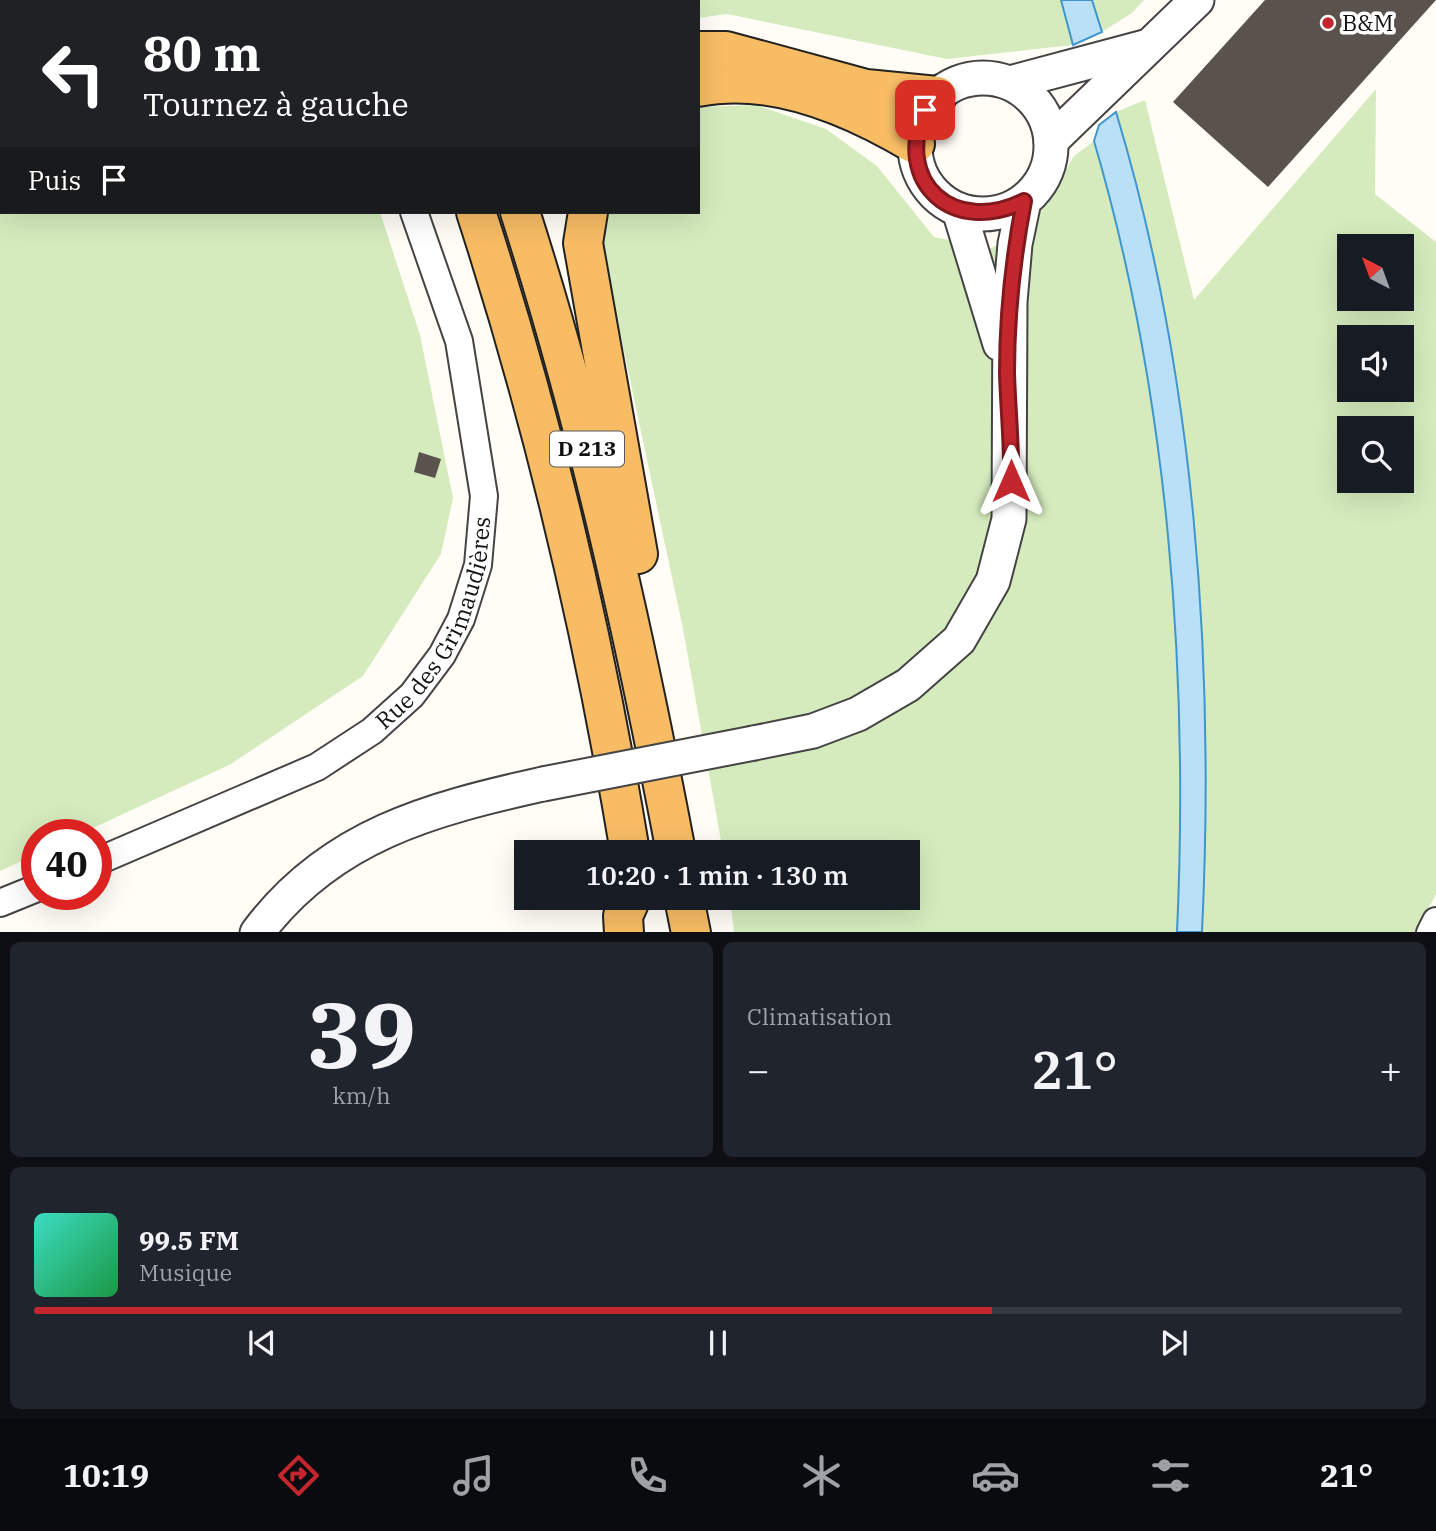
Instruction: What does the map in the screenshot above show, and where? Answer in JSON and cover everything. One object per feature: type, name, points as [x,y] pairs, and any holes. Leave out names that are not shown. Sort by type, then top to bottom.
[{"type":"highway","points":[[700,51],[726,51],[866,89],[937,96]]},
{"type":"highway","points":[[700,87],[717,83],[759,83],[872,118],[915,144]]},
{"type":"highway","name":"D 213","points":[[477,214],[559,496],[606,713],[628,840]]},
{"type":"highway","name":"D 213","points":[[521,214],[567,371],[645,690],[674,840]]},
{"type":"highway","points":[[588,214],[583,243],[653,632],[645,690]]},
{"type":"highway","points":[[624,932],[623,916],[626,910]]},
{"type":"highway","points":[[639,910],[643,932]]},
{"type":"highway","points":[[686,910],[691,932]]},
{"type":"street","points":[[1052,141],[1196,0]]},
{"type":"street","points":[[1010,83],[1148,46]]},
{"type":"street","points":[[972,78],[991,78],[1010,83],[1026,93],[1039,106],[1048,123],[1052,141],[1049,164],[1040,184],[1024,201],[1004,211],[981,214],[959,210],[941,200],[926,184],[918,166],[915,144],[925,110],[937,96],[953,85],[972,78]]},
{"type":"street","points":[[258,932],[312,875],[359,844],[407,819],[464,802],[543,784],[813,731],[858,713],[908,685],[959,640],[993,581],[1009,519],[1011,463],[1007,373],[1015,244],[1024,201]]},
{"type":"street","points":[[959,210],[1007,373]]},
{"type":"street","name":"Rue des Grimaudières","points":[[112,855],[317,767],[372,731],[412,695],[442,655],[461,619],[478,565],[484,496],[459,341],[415,214]]},
{"type":"street","points":[[0,903],[21,894]]},
{"type":"green space","points":[[700,0],[1061,0],[1073,45],[947,59],[727,14],[700,18]]},
{"type":"green space","points":[[1092,0],[1144,0],[1132,13],[1102,32]]},
{"type":"green space","points":[[1376,89],[1375,194],[1436,242],[1436,894],[1416,932],[1202,932],[1205,726],[1193,518],[1181,415],[1164,313],[1143,212],[1116,112],[1145,100],[1194,300]]},
{"type":"green space","points":[[756,105],[826,129],[877,166],[934,237],[989,249],[1032,227],[1074,156],[1094,141],[1119,236],[1140,334],[1168,533],[1180,734],[1177,932],[734,932],[731,910],[920,910],[920,840],[721,840],[683,629],[602,248],[604,214],[700,214],[700,107]]},
{"type":"green space","points":[[0,214],[381,214],[420,335],[453,498],[441,554],[363,676],[231,764],[112,819],[21,819],[21,861],[0,871]]},
{"type":"water","points":[[1061,0],[1092,0],[1102,32],[1073,45]]},
{"type":"water","points":[[1116,112],[1143,211],[1165,312],[1194,518],[1205,726],[1202,932],[1177,932],[1180,734],[1168,533],[1140,334],[1094,141],[1099,125]]},
{"type":"building","points":[[1265,0],[1436,0],[1268,187],[1173,102]]},
{"type":"building","points":[[419,452],[441,459],[435,478],[414,472]]},
{"type":"place","name":"B&M","points":[[1328,23]]},
{"type":"route","points":[[925,110],[915,144],[918,166],[926,184],[941,200],[959,210],[981,214],[1004,211],[1024,201],[1015,244],[1010,302],[1007,373],[1011,481]]}]
